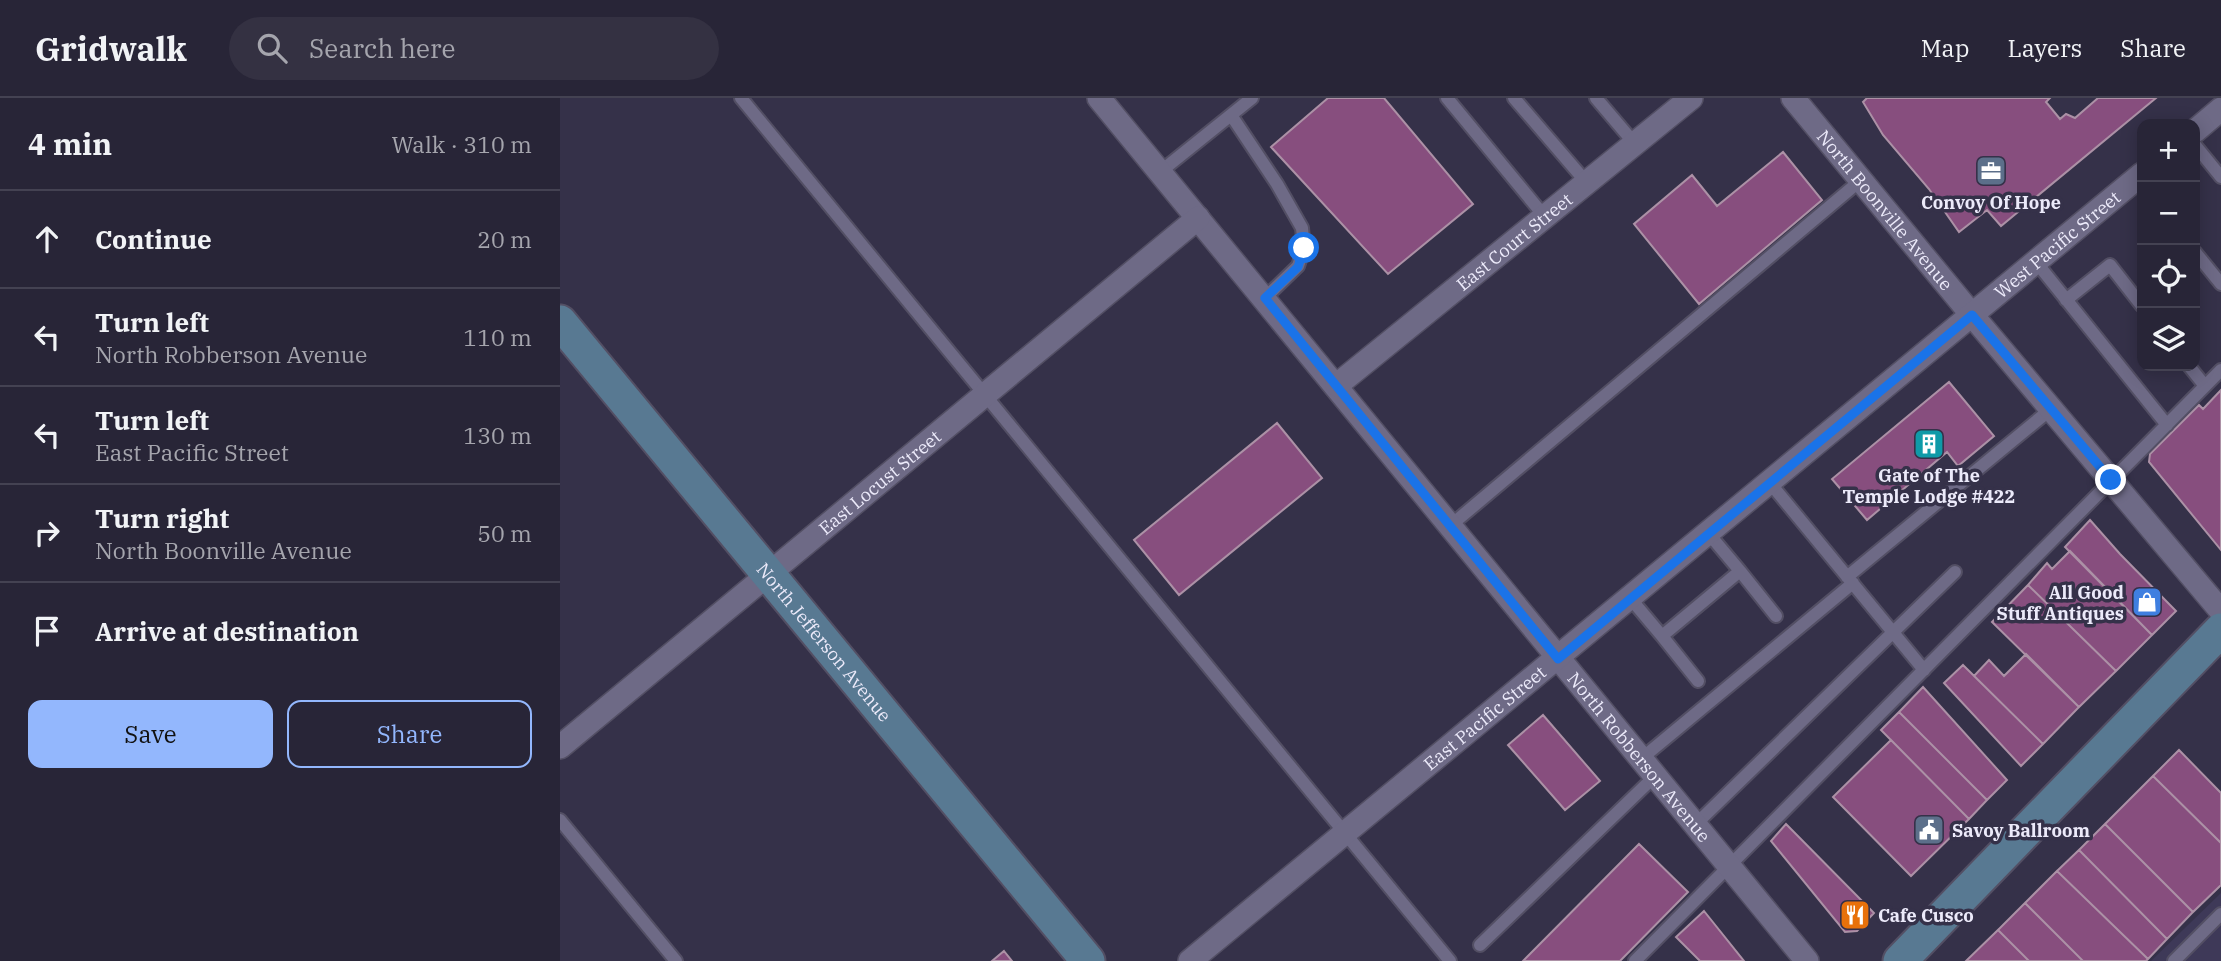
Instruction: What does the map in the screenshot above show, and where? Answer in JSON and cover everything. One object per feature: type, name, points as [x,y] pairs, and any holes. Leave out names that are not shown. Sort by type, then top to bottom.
[{"type":"street","name":"North Robberson Avenue","points":[[1099,98],[1807,961]]},
{"type":"street","name":"East Court Street","points":[[1337,386],[1691,98]]},
{"type":"street","name":"North Boonville Avenue","points":[[1793,98],[2221,611]]},
{"type":"street","points":[[2200,127],[2221,109]]},
{"type":"street","name":"West Pacific Street","points":[[1972,315],[2139,182]]},
{"type":"street","name":"East Locust Street","points":[[560,747],[1198,218]]},
{"type":"street","name":"East Pacific Street","points":[[1190,961],[1972,315]]},
{"type":"street","name":"North Jefferson Avenue","points":[[560,321],[1088,961]]},
{"type":"street","points":[[1900,961],[2221,630]]},
{"type":"lane","points":[[741,98],[1450,961]]},
{"type":"lane","points":[[1160,172],[1252,98]]},
{"type":"lane","points":[[1447,98],[1545,217]]},
{"type":"lane","points":[[1514,98],[1587,183]]},
{"type":"lane","points":[[1596,98],[1635,144]]},
{"type":"lane","points":[[1231,115],[1277,184],[1302,228],[1304,248],[1298,267],[1265,298]]},
{"type":"lane","points":[[2200,151],[2221,177]]},
{"type":"lane","points":[[1450,526],[1861,180]]},
{"type":"lane","points":[[2200,258],[2221,284]]},
{"type":"lane","points":[[2036,262],[2167,425]]},
{"type":"lane","points":[[2066,300],[2110,265],[2137,300]]},
{"type":"lane","points":[[1635,961],[2221,370]]},
{"type":"lane","points":[[2193,371],[2205,386]]},
{"type":"lane","points":[[1480,945],[1648,768],[1850,580],[2051,409]]},
{"type":"lane","points":[[1770,483],[1924,670]]},
{"type":"lane","points":[[1709,534],[1776,616]]},
{"type":"lane","points":[[1662,636],[1740,571]]},
{"type":"lane","points":[[1695,825],[1955,572]]},
{"type":"lane","points":[[1630,598],[1698,681]]},
{"type":"lane","points":[[560,820],[676,961]]},
{"type":"lane","points":[[2174,961],[2221,914]]},
{"type":"shaded area","points":[[2221,893],[2221,961],[2151,961]]},
{"type":"building","points":[[1328,98],[1384,98],[1473,204],[1388,274],[1271,147]]},
{"type":"building","name":"Convoy Of Hope","points":[[1867,98],[2050,98],[2046,102],[2060,119],[2066,114],[2075,118],[2098,98],[2156,98],[2001,226],[1987,210],[1959,232],[1929,189],[1883,135],[1863,102]]},
{"type":"building","points":[[1783,152],[1822,200],[1699,304],[1634,224],[1692,175],[1717,206]]},
{"type":"building","name":"Gate of The Temple Lodge #422","points":[[1949,382],[1994,436],[1958,466],[1947,452],[1867,520],[1832,479]]},
{"type":"building","points":[[2221,390],[2221,550],[2149,462],[2150,454],[2199,405],[2203,409]]},
{"type":"building","points":[[1277,423],[1322,478],[1179,595],[1134,540]]},
{"type":"building","points":[[2090,520],[2176,611],[2152,635],[2065,547]]},
{"type":"building","points":[[2070,551],[2152,635],[2116,671],[2028,585],[2047,563],[2052,569]]},
{"type":"building","points":[[2028,585],[2116,671],[2079,707],[1992,622]]},
{"type":"building","points":[[2026,654],[2079,707],[2043,744],[1974,676],[1989,660],[2004,676]]},
{"type":"building","points":[[1963,665],[2043,744],[2021,766],[1944,683]]},
{"type":"building","points":[[1923,687],[2007,780],[1987,800],[1899,712]]},
{"type":"building","points":[[1899,712],[1987,800],[1969,819],[1881,730]]},
{"type":"building","points":[[1543,715],[1600,781],[1565,810],[1508,745]]},
{"type":"building","points":[[1891,740],[1969,819],[1911,876],[1833,797]]},
{"type":"building","points":[[2179,750],[2221,793],[2221,843],[2153,776]]},
{"type":"building","points":[[2153,776],[2221,843],[2221,885],[2193,912],[2105,824]]},
{"type":"building","points":[[1786,824],[1874,913],[1857,931],[1845,932],[1771,841]]},
{"type":"building","points":[[2105,824],[2193,912],[2167,939],[2079,850]]},
{"type":"building","points":[[1639,844],[1688,892],[1620,961],[1523,961]]},
{"type":"building","points":[[2079,850],[2167,939],[2148,959],[2057,871]]},
{"type":"building","points":[[2057,871],[2148,959],[2083,961],[2025,903]]},
{"type":"building","points":[[2025,903],[2083,961],[2029,961],[1998,930]]},
{"type":"building","points":[[1704,911],[1744,961],[1700,961],[1676,937]]},
{"type":"building","points":[[1998,930],[2029,961],[1966,961]]},
{"type":"building","points":[[1004,951],[1012,961],[992,961]]},
{"type":"place","name":"Convoy Of Hope","points":[[1991,171]]},
{"type":"place","name":"Gate of The Temple Lodge #422","points":[[1929,444]]},
{"type":"place","name":"All Good Stuff Antiques","points":[[2147,602]]},
{"type":"place","name":"Savoy Ballroom","points":[[1929,830]]},
{"type":"place","name":"Cafe Cusco","points":[[1855,915]]},
{"type":"route","points":[[1304,248],[1298,267],[1265,298],[1558,659],[1972,315],[2111,480]]}]
